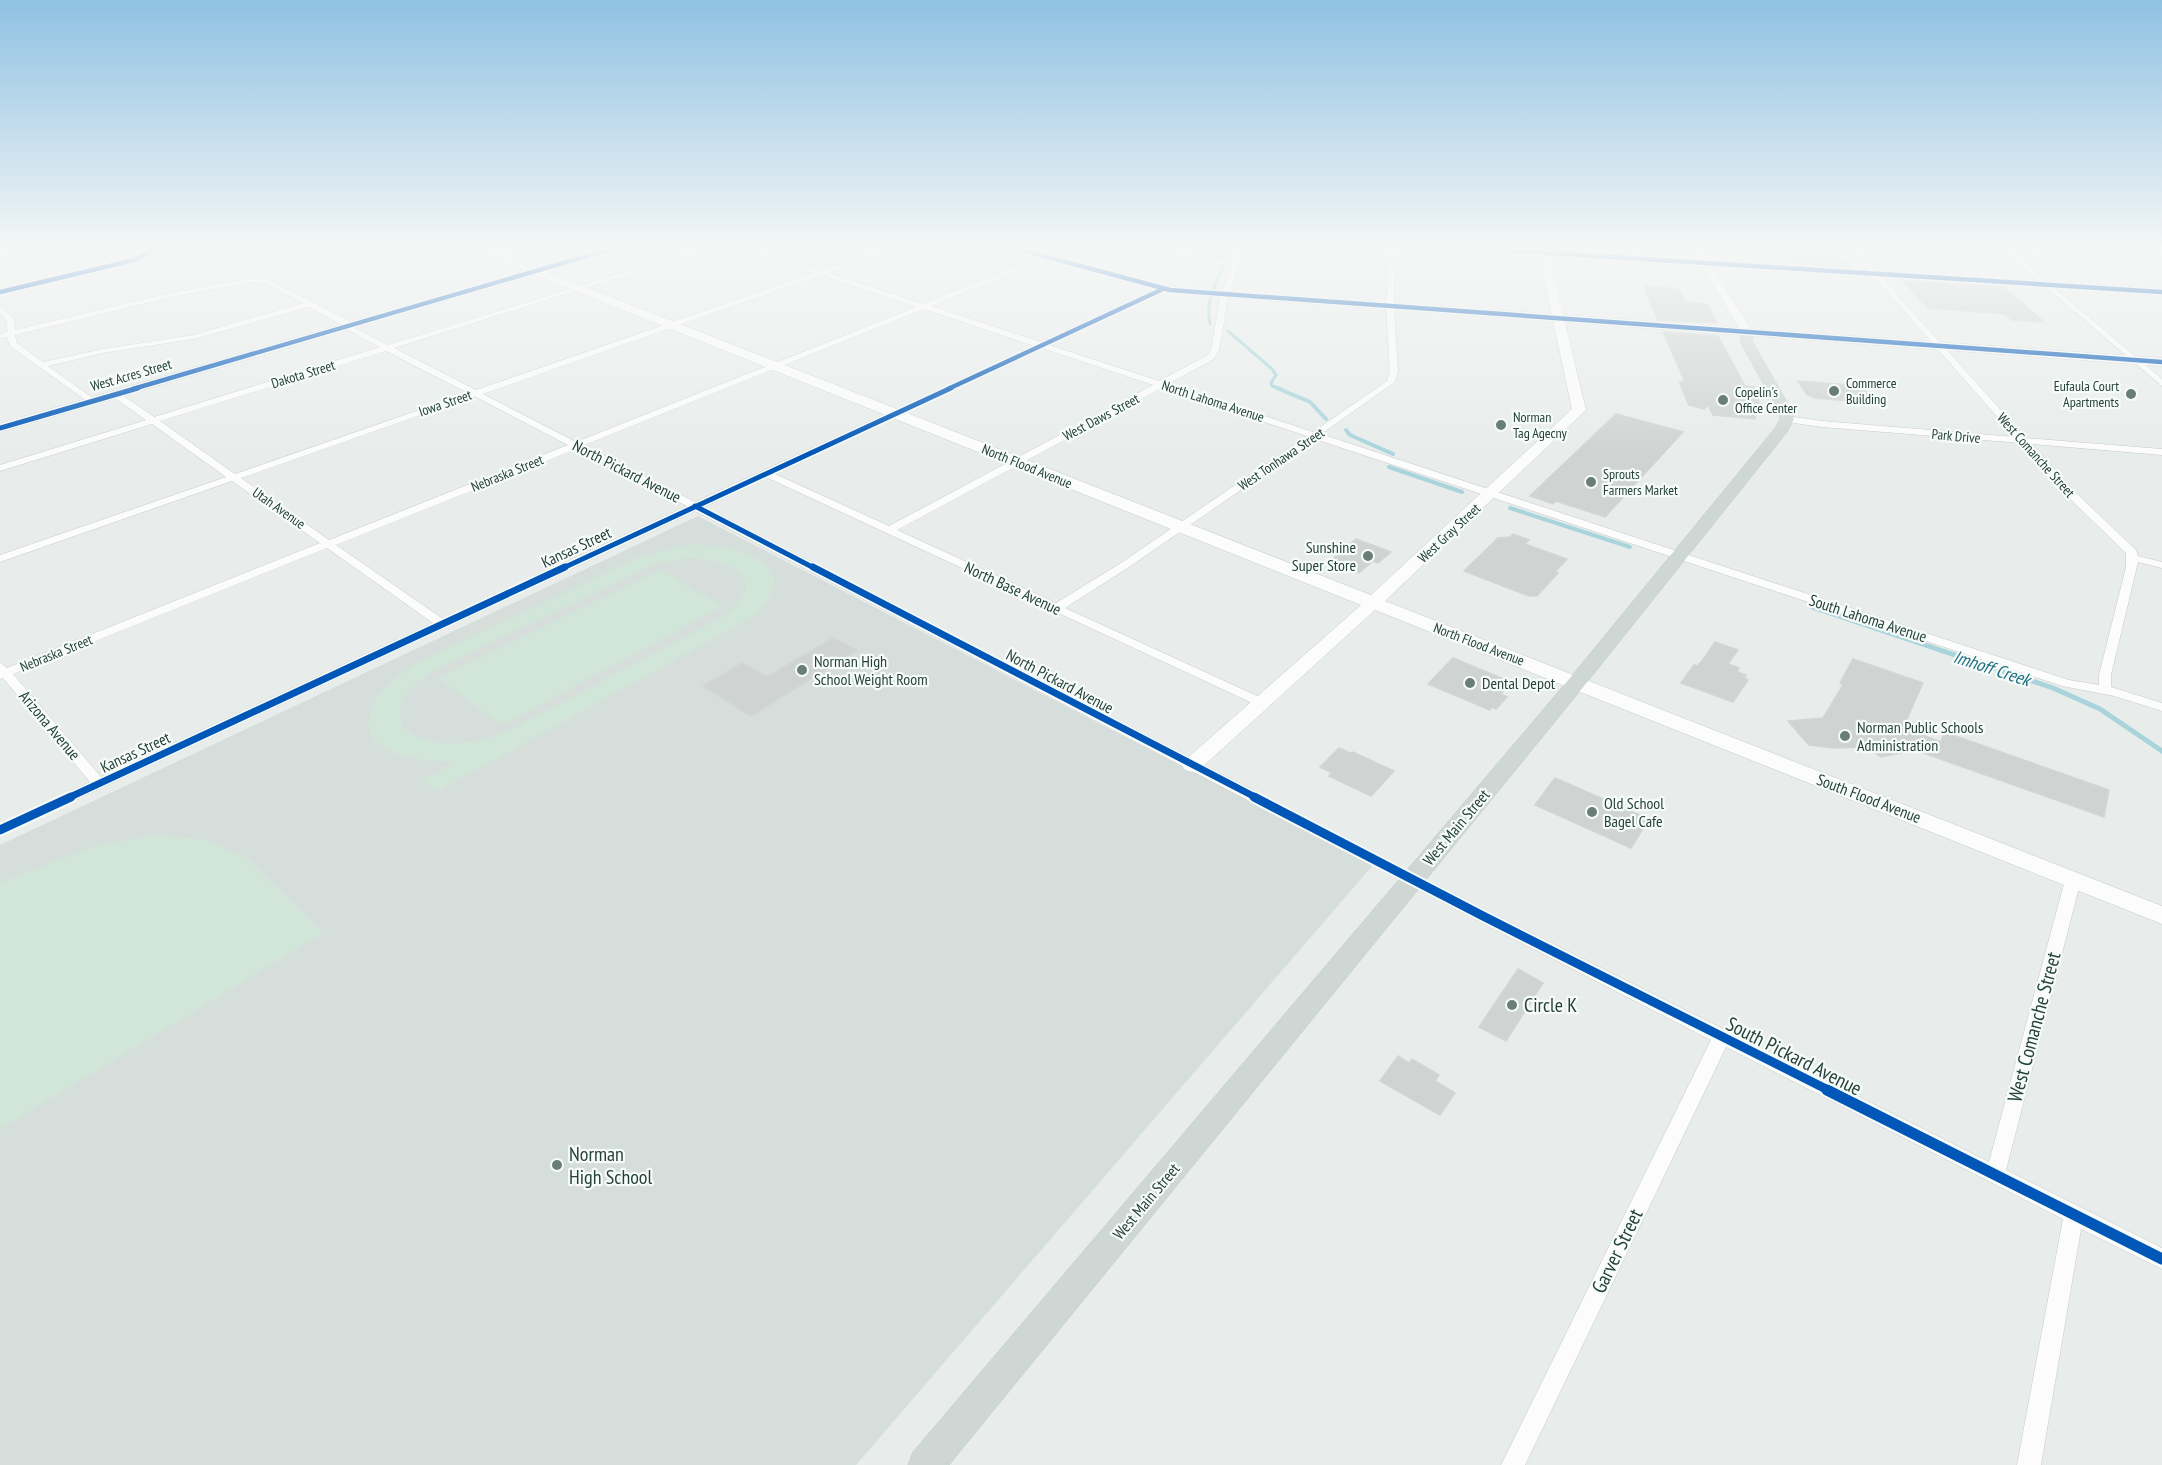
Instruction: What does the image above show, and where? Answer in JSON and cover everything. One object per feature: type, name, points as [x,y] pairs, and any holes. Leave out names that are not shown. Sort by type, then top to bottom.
[{"type":"main road","points":[[1747,332],[1746,341],[1787,419]]},
{"type":"main road","name":"West Main Street","points":[[926,1465],[1577,682],[1782,429],[1787,419]]},
{"type":"street","points":[[8,316],[14,327],[13,344],[90,401]]},
{"type":"street","name":"North Pickard Avenue","points":[[12,333],[82,316]]},
{"type":"street","points":[[40,365],[103,351],[194,337],[267,316]]},
{"type":"street","name":"North Pickard Avenue","points":[[331,316],[386,348],[1413,879]]},
{"type":"street","name":"West Acres Street","points":[[0,428],[380,316]]},
{"type":"street","name":"Dakota Street","points":[[0,468],[488,316]]},
{"type":"street","name":"North Flood Avenue","points":[[651,316],[1577,682]]},
{"type":"street","name":"Iowa Street","points":[[0,559],[692,316]]},
{"type":"street","name":"Nebraska Street","points":[[2,672],[897,316]]},
{"type":"street","name":"North Lahoma Avenue","points":[[955,316],[1679,555]]},
{"type":"street","name":"Kansas Street","points":[[0,830],[1104,316]]},
{"type":"street","name":"West Daws Street","points":[[890,530],[1203,363],[1214,353],[1215,316]]},
{"type":"street","name":"West Tonhawa Street","points":[[1057,608],[1317,435],[1392,382],[1394,372],[1391,316]]},
{"type":"street","points":[[1525,316],[2162,362]]},
{"type":"street","points":[[1737,316],[1747,332]]},
{"type":"street","name":"West Comanche Street","points":[[1912,316],[2096,520],[2127,546],[2134,558]]},
{"type":"street","points":[[2084,316],[2162,383]]},
{"type":"street","name":"West Gray Street","points":[[1192,765],[1492,494],[1579,410],[1559,319]]},
{"type":"street","points":[[0,336],[12,333]]},
{"type":"street","name":"Utah Avenue","points":[[116,394],[442,624]]},
{"type":"street","name":"Park Drive","points":[[1787,419],[1822,424],[2162,452]]},
{"type":"street","name":"North Base Avenue","points":[[765,473],[1261,703]]},
{"type":"street","name":"South Lahoma Avenue","points":[[1679,555],[2067,683],[2105,690],[2162,707]]},
{"type":"street","points":[[2105,690],[2105,675],[2134,558],[2162,565]]},
{"type":"street","name":"Arizona Avenue","points":[[2,672],[99,784]]},
{"type":"street","name":"South Flood Avenue","points":[[1577,682],[2162,915]]},
{"type":"street","name":"South Pickard Avenue","points":[[1413,879],[1721,1038],[2162,1259]]},
{"type":"street","name":"West Comanche Street","points":[[1995,1174],[2073,880]]},
{"type":"street","name":"Garver Street","points":[[1513,1465],[1721,1038]]},
{"type":"street","points":[[2029,1465],[2074,1214]]},
{"type":"shaded area","name":"Norman High School","points":[[698,516],[1373,865],[856,1465],[0,1465],[0,845]]},
{"type":"green space","points":[[685,545],[723,548],[742,552],[758,560],[769,570],[773,582],[768,598],[752,617],[436,792],[423,780],[457,761],[413,758],[398,754],[384,747],[374,738],[369,726],[374,703],[388,685],[412,666],[637,558]],"holes":[[[689,558],[730,566],[745,580],[745,590],[739,601],[726,615],[507,732],[480,740],[440,743],[414,735],[403,727],[400,717],[403,699],[414,685],[438,669],[645,568],[658,563]]]},
{"type":"green space","points":[[659,570],[723,606],[502,725],[439,678]]},
{"type":"green space","points":[[152,835],[207,840],[247,858],[323,933],[0,1129],[0,883],[89,848]]},
{"type":"building","points":[[1657,316],[1714,316],[1717,323],[1658,320]]},
{"type":"building","points":[[2008,316],[2038,316],[2044,322],[2012,320]]},
{"type":"building","points":[[1663,332],[1718,336],[1745,386],[1754,387],[1758,394],[1759,405],[1755,419],[1713,415],[1708,405],[1704,409],[1689,405],[1679,382],[1685,382]]},
{"type":"building","name":"Commerce Building","points":[[1798,381],[1862,386],[1874,403],[1814,398],[1807,395]]},
{"type":"building","name":"Sprouts Farmers Market","points":[[1616,414],[1683,432],[1605,517],[1556,501],[1553,504],[1530,496]]},
{"type":"building","points":[[1513,534],[1529,540],[1525,544],[1567,559],[1555,572],[1558,573],[1537,596],[1529,596],[1464,571],[1498,538],[1510,537]]},
{"type":"building","name":"Sunshine Super Store","points":[[1356,539],[1391,552],[1378,563],[1373,561],[1359,573],[1329,562]]},
{"type":"building","name":"Norman High School Weight Room","points":[[833,638],[857,650],[751,716],[703,686],[742,663],[767,677]]},
{"type":"building","points":[[1715,642],[1738,650],[1728,664],[1739,668],[1737,672],[1746,675],[1744,678],[1748,680],[1733,702],[1681,683],[1694,665],[1697,666],[1702,661]]},
{"type":"building","name":"Dental Depot","points":[[1453,658],[1511,682],[1501,694],[1507,697],[1496,709],[1492,707],[1490,710],[1428,684]]},
{"type":"building","name":"Norman Public Schools Administration","points":[[1853,659],[1923,683],[1906,721],[1915,724],[1912,731],[1941,742],[1944,732],[2109,790],[2104,817],[1915,750],[1881,757],[1867,747],[1834,748],[1809,745],[1788,721],[1823,718],[1843,685],[1840,683]]},
{"type":"building","points":[[1339,748],[1394,771],[1371,796],[1329,776],[1332,773],[1320,767]]},
{"type":"building","name":"Old School Bagel Cafe","points":[[1555,778],[1649,819],[1631,848],[1535,805]]},
{"type":"building","name":"Circle K","points":[[1518,969],[1543,983],[1506,1041],[1479,1027]]},
{"type":"building","points":[[1398,1056],[1409,1063],[1412,1059],[1439,1075],[1435,1081],[1455,1093],[1440,1115],[1380,1081]]},
{"type":"waterway","name":"Imhoff Creek","points":[[1209,316],[1210,324]]},
{"type":"waterway","name":"Imhoff Creek","points":[[1228,331],[1272,369],[1276,375],[1271,383],[1272,386],[1282,389]]},
{"type":"waterway","name":"Imhoff Creek","points":[[1277,388],[1310,402],[1326,419]]},
{"type":"waterway","name":"Imhoff Creek","points":[[1346,430],[1350,435],[1393,454]]},
{"type":"waterway","name":"Imhoff Creek","points":[[1389,467],[1462,492]]},
{"type":"waterway","name":"Imhoff Creek","points":[[1510,508],[1630,547]]},
{"type":"waterway","name":"Imhoff Creek","points":[[1812,607],[2053,688],[2100,709],[2162,751]]},
{"type":"cycle path","points":[[0,428],[381,316]]},
{"type":"cycle path","points":[[0,830],[1104,316]]},
{"type":"cycle path","points":[[1533,316],[2162,362]]},
{"type":"cycle path","points":[[695,506],[1483,916],[2162,1259]]},
{"type":"place","name":"Commerce Building","points":[[1834,391]]},
{"type":"place","name":"Eufaula Court Apartments","points":[[2131,394]]},
{"type":"place","name":"Copelin's Office Center","points":[[1723,400]]},
{"type":"place","name":"Norman Tag Agecny","points":[[1501,425]]},
{"type":"place","name":"Sprouts Farmers Market","points":[[1591,482]]},
{"type":"place","name":"Sunshine Super Store","points":[[1368,556]]},
{"type":"place","name":"Norman High School Weight Room","points":[[802,670]]},
{"type":"place","name":"Dental Depot","points":[[1470,683]]},
{"type":"place","name":"Norman Public Schools Administration","points":[[1845,736]]},
{"type":"place","name":"Old School Bagel Cafe","points":[[1592,812]]},
{"type":"place","name":"Circle K","points":[[1512,1005]]},
{"type":"place","name":"Norman High School","points":[[557,1165]]}]
